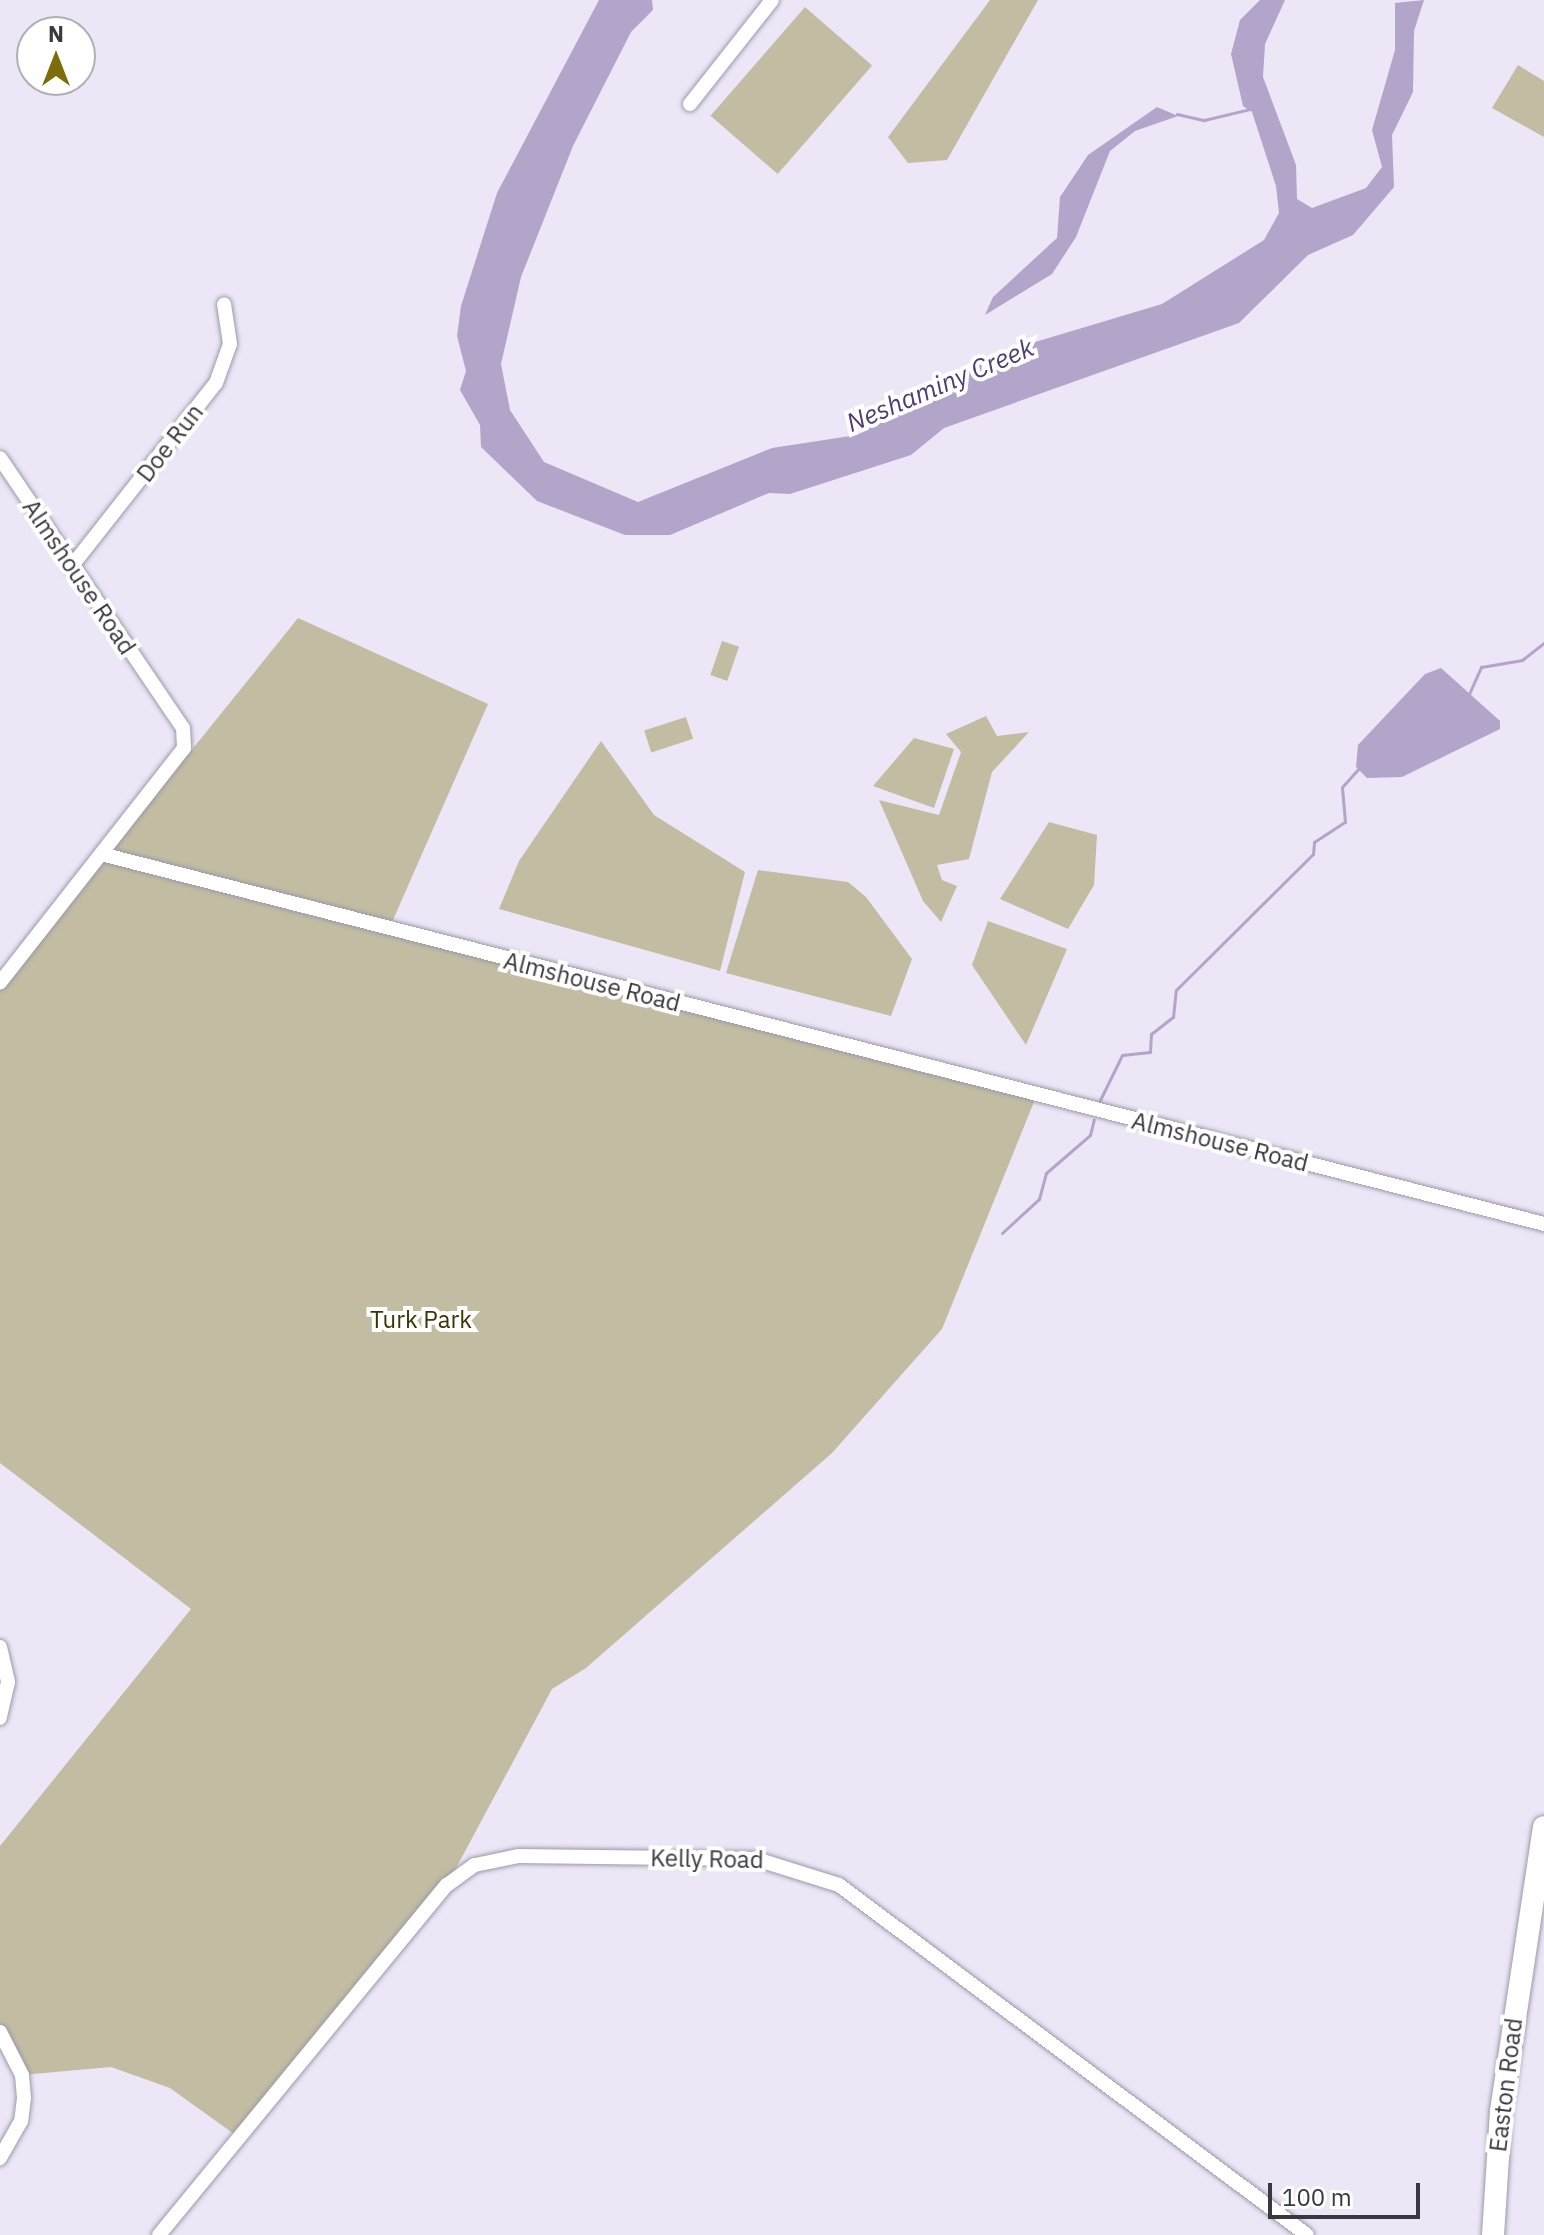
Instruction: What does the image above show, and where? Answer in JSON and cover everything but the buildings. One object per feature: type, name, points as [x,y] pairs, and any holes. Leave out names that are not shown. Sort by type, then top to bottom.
[{"type":"highway","name":"Easton Road","points":[[1493,2235],[1501,2111],[1544,1827]]},
{"type":"highway","name":"Easton Road","points":[[1529,1936],[1544,1910]]},
{"type":"street","points":[[690,104],[772,0]]},
{"type":"street","name":"Doe Run","points":[[71,567],[216,383],[230,344],[224,304]]},
{"type":"street","name":"Almshouse Road","points":[[0,458],[183,728],[184,748],[105,855],[1544,1224]]},
{"type":"street","points":[[0,983],[105,855]]},
{"type":"street","points":[[0,1647],[8,1682],[0,1718]]},
{"type":"street","name":"Kelly Road","points":[[159,2235],[447,1885],[475,1865],[519,1856],[756,1859],[839,1885],[1307,2235]]},
{"type":"street","points":[[0,2032],[22,2075],[24,2098],[17,2131],[0,2158]]},
{"type":"green space","points":[[990,0],[1038,0],[947,160],[908,163],[888,137]]},
{"type":"green space","points":[[805,7],[872,65],[778,174],[711,116]]},
{"type":"green space","points":[[1518,65],[1544,81],[1544,137],[1492,108]]},
{"type":"green space","name":"Turk Park","points":[[298,618],[488,704],[389,929],[1036,1097],[942,1329],[832,1453],[586,1668],[552,1689],[447,1885],[241,2139],[170,2088],[111,2067],[22,2075],[0,2032],[0,1846],[191,1609],[0,1463],[0,988]]},
{"type":"green space","points":[[722,641],[739,647],[727,681],[710,675]]},
{"type":"green space","points":[[986,716],[997,736],[1029,732],[992,772],[969,859],[937,865],[942,880],[957,886],[941,922],[923,901],[879,800],[939,815],[961,752],[946,734]]},
{"type":"green space","points":[[686,717],[693,739],[651,752],[644,731]]},
{"type":"green space","points":[[914,738],[954,749],[934,808],[873,786]]},
{"type":"green space","points":[[601,741],[654,815],[745,872],[720,971],[499,909],[519,861]]},
{"type":"green space","points":[[1049,822],[1097,835],[1094,885],[1068,929],[1000,899]]},
{"type":"green space","points":[[758,870],[848,882],[866,897],[912,959],[891,1016],[726,973]]},
{"type":"green space","points":[[988,921],[1067,949],[1026,1045],[972,965]]},
{"type":"shaded area","points":[[599,0],[652,0],[653,10],[631,32],[573,146],[521,277],[501,364],[510,410],[544,462],[638,502],[772,448],[857,435],[1002,352],[1162,304],[1264,240],[1279,213],[1276,186],[1252,112],[1243,106],[1231,54],[1240,20],[1260,0],[1285,0],[1265,44],[1263,77],[1296,165],[1297,199],[1312,208],[1366,188],[1382,167],[1372,130],[1395,50],[1395,3],[1424,0],[1414,31],[1413,92],[1392,135],[1394,187],[1353,235],[1308,255],[1239,323],[944,428],[911,455],[790,494],[769,493],[670,535],[625,535],[537,501],[481,447],[480,425],[460,390],[466,371],[457,336],[461,306],[497,193]]},
{"type":"shaded area","points":[[1157,107],[1178,116],[1135,131],[1110,151],[1076,237],[1052,274],[985,315],[993,297],[1057,238],[1060,197],[1088,155]]},
{"type":"shaded area","points":[[1441,668],[1500,721],[1500,729],[1402,777],[1367,778],[1356,767],[1358,745],[1425,674]]},
{"type":"waterway","points":[[1177,114],[1204,120],[1250,109]]},
{"type":"waterway","points":[[1469,694],[1481,667],[1522,660],[1544,643]]},
{"type":"waterway","points":[[1099,1102],[1122,1055],[1150,1052],[1151,1034],[1173,1017],[1176,990],[1313,854],[1314,842],[1345,822],[1342,787],[1360,767]]},
{"type":"waterway","points":[[1002,1233],[1039,1199],[1046,1173],[1090,1135],[1094,1119]]},
{"type":"water label","name":"Neshaminy Creek","points":[[940,385]]}]
